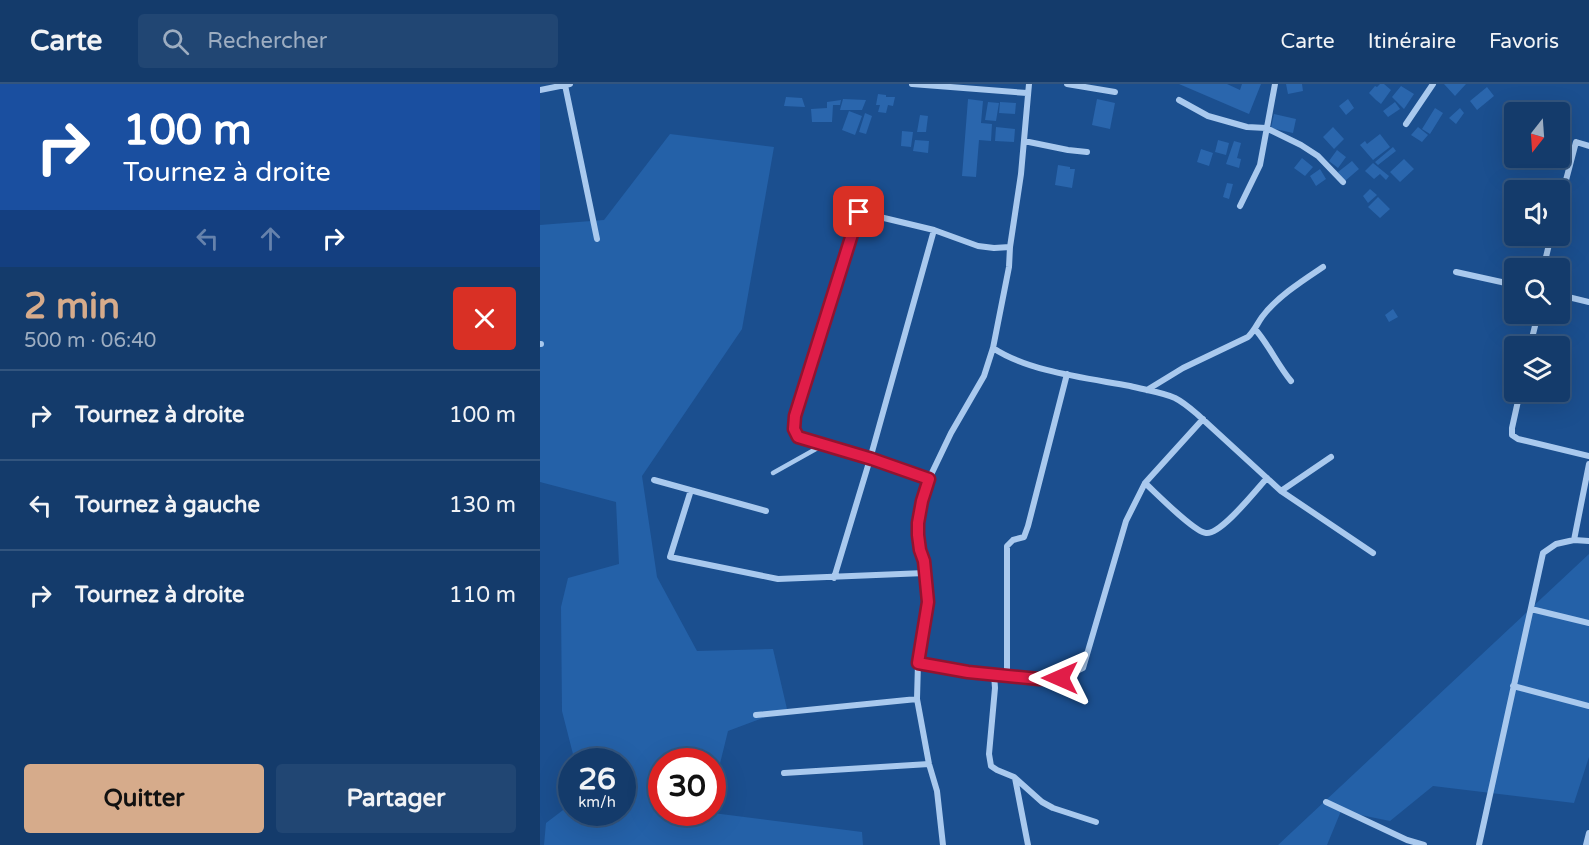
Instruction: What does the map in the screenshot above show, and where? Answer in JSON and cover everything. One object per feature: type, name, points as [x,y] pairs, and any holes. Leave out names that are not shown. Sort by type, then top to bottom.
[{"type":"street","points":[[912,84],[1027,93]]},
{"type":"street","points":[[943,845],[937,791],[917,699],[918,663],[928,602],[918,523],[929,479],[951,433],[984,376],[993,348],[1009,267],[1021,174],[1029,84]]},
{"type":"street","points":[[1067,84],[1115,92]]},
{"type":"street","points":[[1240,206],[1260,165],[1275,84]]},
{"type":"street","points":[[1406,124],[1433,84]]},
{"type":"street","points":[[540,90],[568,85],[597,239]]},
{"type":"street","points":[[1179,100],[1208,116],[1247,127],[1266,128],[1301,145],[1318,156],[1343,182]]},
{"type":"street","points":[[1024,141],[1087,152]]},
{"type":"street","points":[[1566,180],[1576,142],[1589,146]]},
{"type":"street","points":[[929,479],[798,437],[794,429],[795,416],[859,212],[934,230],[978,246],[1010,247]]},
{"type":"street","points":[[834,578],[934,230]]},
{"type":"street","points":[[1146,390],[1183,368],[1248,337],[1262,317],[1289,290],[1323,267]]},
{"type":"street","points":[[1456,272],[1504,283]]},
{"type":"street","points":[[1570,297],[1589,302]]},
{"type":"street","points":[[1255,329],[1291,381]]},
{"type":"street","points":[[993,348],[1019,362],[1173,397],[1203,419],[1281,490],[1373,553]]},
{"type":"street","points":[[1007,676],[1007,546],[1013,540],[1023,537],[1028,526],[1067,374]]},
{"type":"street","points":[[1518,402],[1512,435],[1518,440],[1589,456]]},
{"type":"street","points":[[918,663],[968,672],[1039,679],[1060,678],[1083,668],[1125,521],[1145,483],[1203,419]]},
{"type":"street","points":[[1281,490],[1331,457]]},
{"type":"street","points":[[1574,540],[1589,464]]},
{"type":"street","points":[[1145,483],[1191,526],[1207,534],[1216,531],[1267,478]]},
{"type":"street","points":[[654,480],[766,511]]},
{"type":"street","points":[[691,490],[670,557],[777,579],[925,573]]},
{"type":"street","points":[[1479,845],[1543,553],[1556,544],[1574,540],[1589,541]]},
{"type":"street","points":[[1530,609],[1589,623]]},
{"type":"street","points":[[994,674],[991,766],[1014,777],[1042,802],[1053,808],[1096,822]]},
{"type":"street","points":[[1513,686],[1589,706]]},
{"type":"street","points":[[756,715],[917,699]]},
{"type":"street","points":[[784,772],[930,764]]},
{"type":"street","points":[[1014,777],[1028,845]]},
{"type":"street","points":[[1326,802],[1405,842],[1424,845]]},
{"type":"street","points":[[1586,845],[1589,833]]},
{"type":"lane","points":[[773,473],[823,445]]},
{"type":"shaded area","points":[[670,134],[774,147],[742,329],[642,476],[657,577],[697,651],[773,649],[787,709],[728,731],[724,748],[648,748],[648,826],[726,826],[726,815],[862,832],[863,845],[544,845],[546,823],[558,814],[558,826],[636,826],[636,748],[571,748],[562,711],[561,607],[568,578],[619,564],[616,502],[540,482],[540,225],[604,220]]},
{"type":"shaded area","points":[[1589,554],[1589,757],[1574,803],[1433,786],[1390,821],[1341,811],[1327,845],[1278,845]]},
{"type":"building","points":[[1179,84],[1227,84],[1240,90],[1242,84],[1261,84],[1249,114]]},
{"type":"building","points":[[1286,84],[1302,84],[1303,91],[1288,94]]},
{"type":"building","points":[[1380,84],[1384,84],[1391,90],[1381,104],[1369,93]]},
{"type":"building","points":[[1444,84],[1466,84],[1455,96]]},
{"type":"building","points":[[1401,86],[1414,94],[1404,109],[1392,97]]},
{"type":"building","points":[[1487,87],[1494,96],[1477,110],[1470,101]]},
{"type":"building","points":[[878,94],[895,97],[893,106],[888,105],[886,113],[878,112],[880,105],[876,105]]},
{"type":"building","points":[[786,97],[802,98],[805,107],[784,106]]},
{"type":"building","points":[[843,99],[866,100],[862,110],[840,110]]},
{"type":"building","points":[[968,99],[983,101],[981,123],[992,124],[991,141],[979,140],[976,177],[962,176]]},
{"type":"building","points":[[1097,99],[1115,103],[1110,129],[1092,125]]},
{"type":"building","points":[[1348,99],[1354,108],[1346,115],[1339,106]]},
{"type":"building","points":[[841,100],[840,105],[833,105],[832,122],[812,122],[811,109],[827,108],[827,102]]},
{"type":"building","points":[[988,102],[999,103],[996,121],[985,120]]},
{"type":"building","points":[[1000,102],[1016,103],[1015,114],[999,113]]},
{"type":"building","points":[[1395,102],[1400,109],[1388,117],[1383,111]]},
{"type":"building","points":[[1435,108],[1443,113],[1430,134],[1422,129]]},
{"type":"building","points":[[1460,108],[1464,113],[1456,124],[1449,118]]},
{"type":"building","points":[[849,111],[862,116],[855,135],[842,130]]},
{"type":"building","points":[[865,113],[872,116],[866,134],[859,132]]},
{"type":"building","points":[[1274,114],[1296,119],[1293,133],[1271,128]]},
{"type":"building","points":[[920,115],[928,116],[926,132],[917,132]]},
{"type":"building","points":[[996,127],[1015,129],[1014,142],[995,141]]},
{"type":"building","points":[[1333,127],[1344,139],[1334,149],[1323,137]]},
{"type":"building","points":[[1418,127],[1428,135],[1422,142],[1411,135]]},
{"type":"building","points":[[902,131],[913,132],[911,147],[901,146]]},
{"type":"building","points":[[1380,134],[1390,147],[1373,160],[1360,145],[1365,141],[1367,144]]},
{"type":"building","points":[[915,140],[929,141],[928,153],[913,151]]},
{"type":"building","points":[[1218,140],[1229,143],[1226,155],[1215,152]]},
{"type":"building","points":[[1234,141],[1241,143],[1237,158],[1241,159],[1239,168],[1226,164]]},
{"type":"building","points":[[1393,147],[1396,151],[1378,165],[1375,162]]},
{"type":"building","points":[[1201,149],[1213,153],[1209,166],[1197,162]]},
{"type":"building","points":[[1337,150],[1346,157],[1338,168],[1329,161]]},
{"type":"building","points":[[1302,158],[1313,167],[1305,176],[1294,168]]},
{"type":"building","points":[[1404,159],[1414,169],[1400,182],[1390,172]]},
{"type":"building","points":[[1352,161],[1359,169],[1345,181],[1338,172]]},
{"type":"building","points":[[1373,163],[1389,176],[1386,180],[1380,174],[1374,179],[1365,171]]},
{"type":"building","points":[[1058,165],[1075,169],[1072,188],[1055,185]]},
{"type":"building","points":[[1320,169],[1326,179],[1316,186],[1310,176]]},
{"type":"building","points":[[1227,183],[1233,184],[1229,199],[1223,197]]},
{"type":"building","points":[[1370,189],[1377,195],[1368,203],[1363,196]]},
{"type":"building","points":[[1378,197],[1390,209],[1380,218],[1368,207]]},
{"type":"building","points":[[1393,309],[1398,317],[1389,322],[1385,315]]},
{"type":"route","points":[[859,212],[795,416],[794,429],[798,437],[929,479],[918,523],[928,602],[918,663],[968,672],[1039,679],[1060,678]]}]
